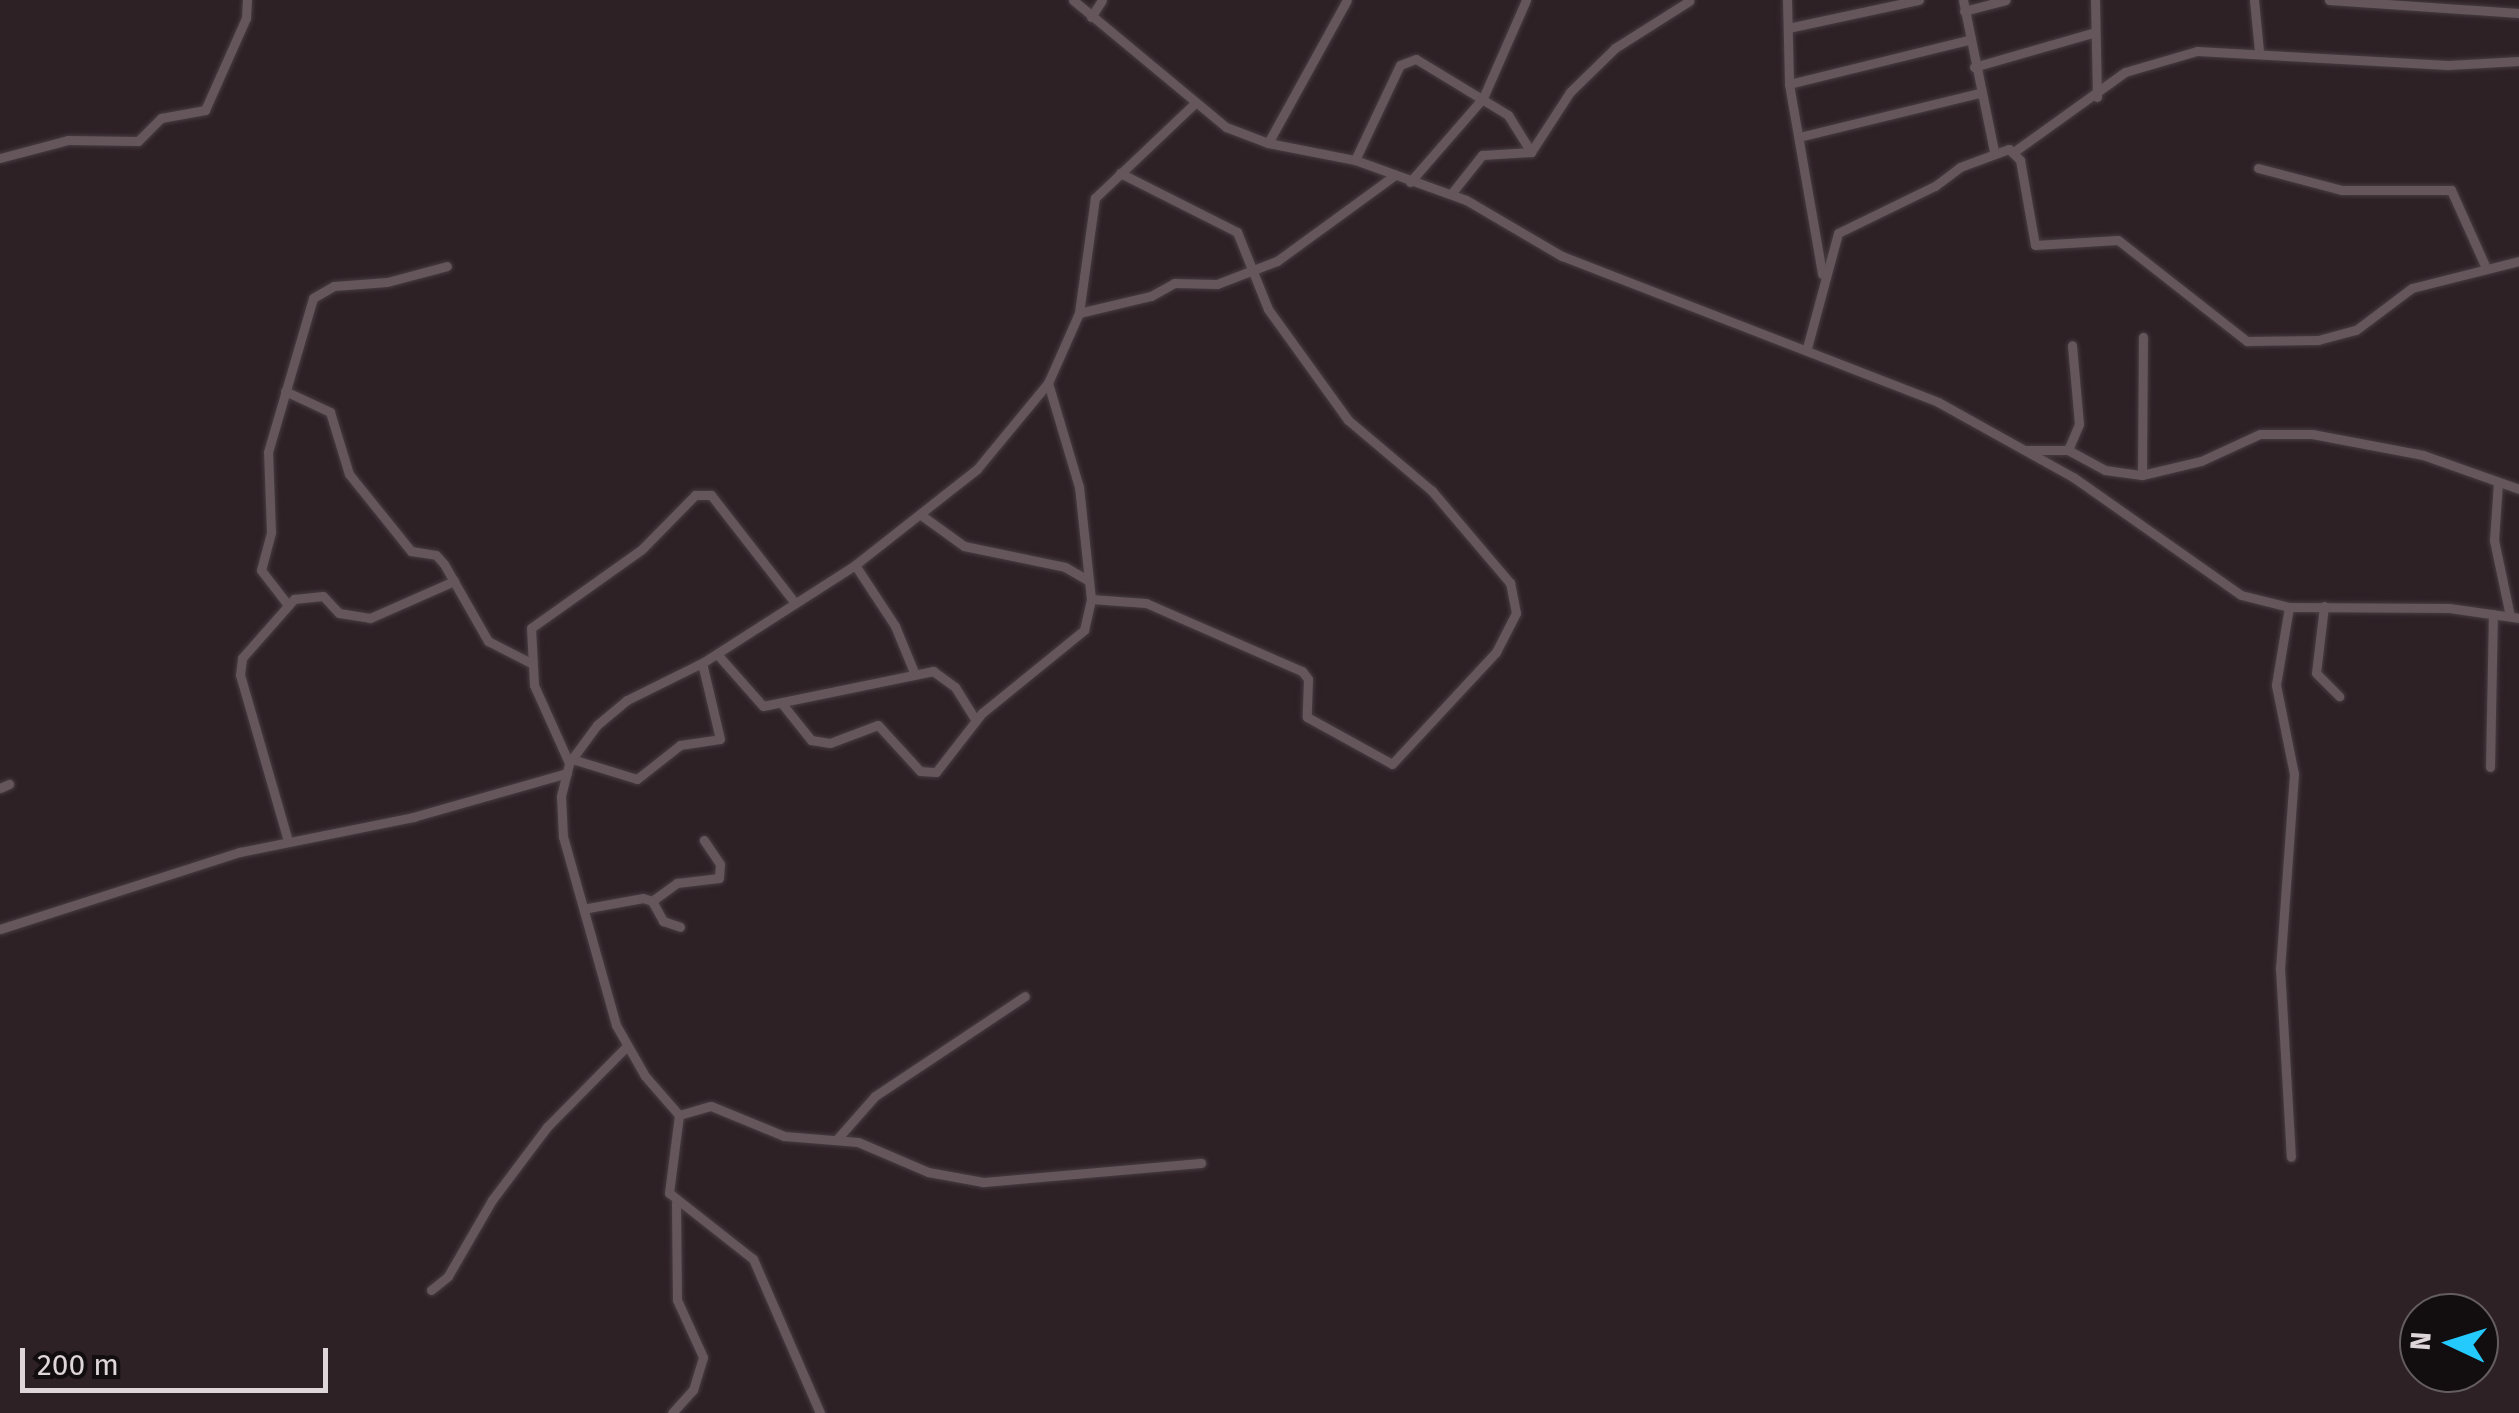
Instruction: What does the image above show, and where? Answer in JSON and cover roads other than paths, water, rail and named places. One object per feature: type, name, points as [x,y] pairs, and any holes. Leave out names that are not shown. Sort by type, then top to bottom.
[{"type":"street","points":[[0,158],[68,140],[138,141],[156,121],[205,110],[246,18],[247,0]]},
{"type":"street","points":[[1073,0],[1090,17],[1142,52],[1194,104],[1226,126],[1268,143],[1356,160],[1450,194],[1562,256],[1938,402],[2086,486],[2221,586],[2288,608],[2324,606],[2515,617],[2494,540],[2498,482]]},
{"type":"street","points":[[1090,17],[1102,0]]},
{"type":"street","points":[[1268,143],[1347,0]]},
{"type":"street","points":[[1410,182],[1483,98],[1526,0]]},
{"type":"street","points":[[1531,152],[1570,92],[1615,48],[1689,0]]},
{"type":"street","points":[[1787,0],[1789,84],[1822,278]]},
{"type":"street","points":[[1788,28],[1919,0]]},
{"type":"street","points":[[1994,151],[1963,5],[2006,0]]},
{"type":"street","points":[[2094,0],[2097,98]]},
{"type":"street","points":[[2254,0],[2260,51]]},
{"type":"street","points":[[2329,0],[2519,13]]},
{"type":"street","points":[[1974,67],[2095,32]]},
{"type":"street","points":[[1789,84],[1968,40]]},
{"type":"street","points":[[1807,348],[1822,278],[1838,233],[1994,151],[2015,151],[2097,98],[2142,62],[2197,51],[2260,51],[2448,65],[2519,60]]},
{"type":"street","points":[[1356,160],[1406,60],[1433,63],[1508,115],[1531,152]]},
{"type":"street","points":[[1799,137],[1980,93]]},
{"type":"street","points":[[570,765],[627,700],[717,654],[792,600],[854,565],[955,492],[1048,383],[1079,314],[1092,207],[1120,172],[1194,104]]},
{"type":"street","points":[[2015,151],[2035,245],[2118,240],[2247,341],[2306,341],[2356,330],[2412,288],[2519,261]]},
{"type":"street","points":[[1450,194],[1482,155],[1531,152]]},
{"type":"street","points":[[2258,168],[2342,190],[2451,190],[2486,268]]},
{"type":"street","points":[[1091,600],[1146,603],[1302,671],[1308,679],[1307,717],[1392,764],[1473,679],[1513,624],[1510,583],[1417,476],[1348,420],[1268,308],[1230,226],[1120,172]]},
{"type":"street","points":[[1079,314],[1151,296],[1174,282],[1217,284],[1276,261],[1349,214],[1396,175]]},
{"type":"street","points":[[288,605],[261,570],[271,541],[268,452],[321,289],[387,282],[447,266]]},
{"type":"street","points":[[2142,475],[2143,338]]},
{"type":"street","points":[[2068,450],[2079,424],[2072,345]]},
{"type":"street","points":[[783,705],[806,736],[820,741],[878,725],[927,773],[943,767],[976,720],[1077,639],[1091,600],[1089,581],[1068,432],[1048,383]]},
{"type":"street","points":[[286,391],[330,412],[348,474],[411,552],[436,555],[488,642],[529,662]]},
{"type":"street","points":[[2024,450],[2068,450],[2105,470],[2142,475],[2282,432],[2422,455],[2519,488]]},
{"type":"street","points":[[672,1413],[693,1390],[703,1357],[676,1300],[676,1203],[667,1175],[679,1115],[626,1047],[588,908],[563,837],[570,765],[540,709],[529,662],[532,628],[642,550],[702,491],[792,600]]},
{"type":"street","points":[[921,515],[964,546],[1064,567],[1089,581]]},
{"type":"street","points":[[854,565],[895,626],[914,672]]},
{"type":"street","points":[[288,841],[240,665],[288,605],[308,595],[323,596],[339,613],[370,618],[454,581]]},
{"type":"street","points":[[2324,606],[2316,673],[2339,696]]},
{"type":"street","points":[[2288,608],[2276,685],[2294,774],[2280,968],[2291,1158]]},
{"type":"street","points":[[2490,767],[2493,614]]},
{"type":"street","points":[[717,654],[755,703],[783,705],[914,672],[945,676],[976,720]]},
{"type":"street","points":[[0,929],[288,841],[412,817],[570,765],[637,779],[680,744],[720,740],[720,717],[702,663]]},
{"type":"street","points":[[588,908],[628,898],[652,901],[678,882],[719,878],[720,864],[704,840]]},
{"type":"street","points":[[652,901],[663,921],[680,927]]},
{"type":"street","points":[[837,1139],[875,1096],[1025,996]]},
{"type":"street","points":[[431,1290],[448,1276],[492,1200],[547,1126],[626,1047]]},
{"type":"street","points":[[679,1115],[711,1106],[784,1136],[837,1139],[928,1172],[1007,1184],[1201,1163]]},
{"type":"street","points":[[676,1203],[752,1259],[820,1413]]}]
